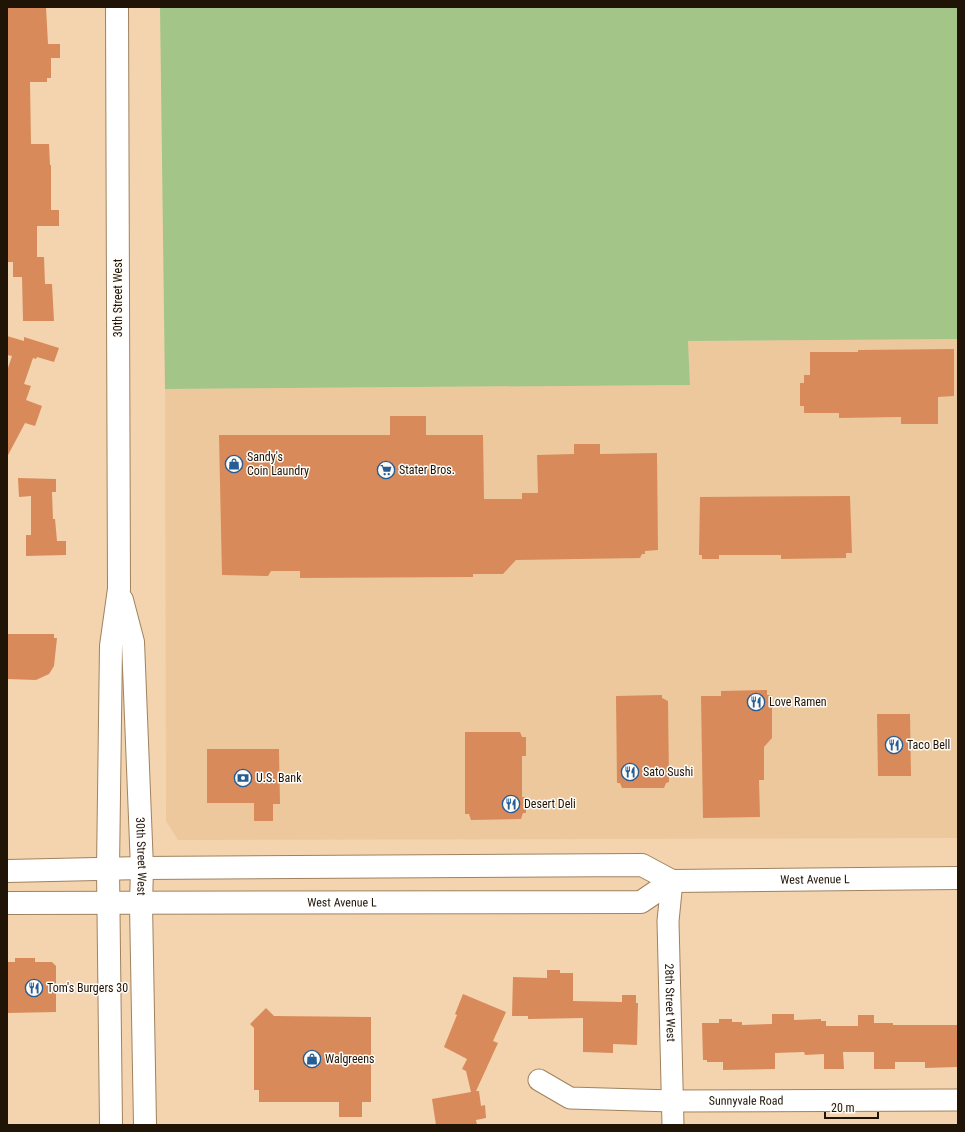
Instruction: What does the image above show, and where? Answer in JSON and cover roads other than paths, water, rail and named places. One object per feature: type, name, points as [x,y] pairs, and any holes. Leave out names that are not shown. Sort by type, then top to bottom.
[{"type":"main road","name":"30th Street West","points":[[111,1125],[108,869],[111,646],[119,589],[117,7]]},
{"type":"main road","name":"30th Street West","points":[[119,589],[133,642],[142,868],[141,904],[146,1125]]},
{"type":"main road","points":[[7,871],[142,868],[642,865],[672,882]]},
{"type":"main road","name":"West Avenue L","points":[[7,903],[141,904],[641,902],[672,882],[958,878]]},
{"type":"street","name":"28th Street West","points":[[672,882],[668,921],[673,1125]]},
{"type":"street","name":"Sunnyvale Road","points":[[539,1080],[570,1098],[673,1101],[958,1100]]},
{"type":"place","name":"Sandy's Coin Laundry","points":[[234,464]]},
{"type":"place","name":"Stater Bros.","points":[[386,470]]},
{"type":"place","name":"Love Ramen","points":[[756,702]]},
{"type":"place","name":"Taco Bell","points":[[894,745]]},
{"type":"place","name":"Sato Sushi","points":[[630,772]]},
{"type":"place","name":"U.S. Bank","points":[[243,778]]},
{"type":"place","name":"Desert Deli","points":[[511,804]]},
{"type":"place","name":"Tom's Burgers 30","points":[[34,988]]},
{"type":"place","name":"Walgreens","points":[[312,1059]]}]
